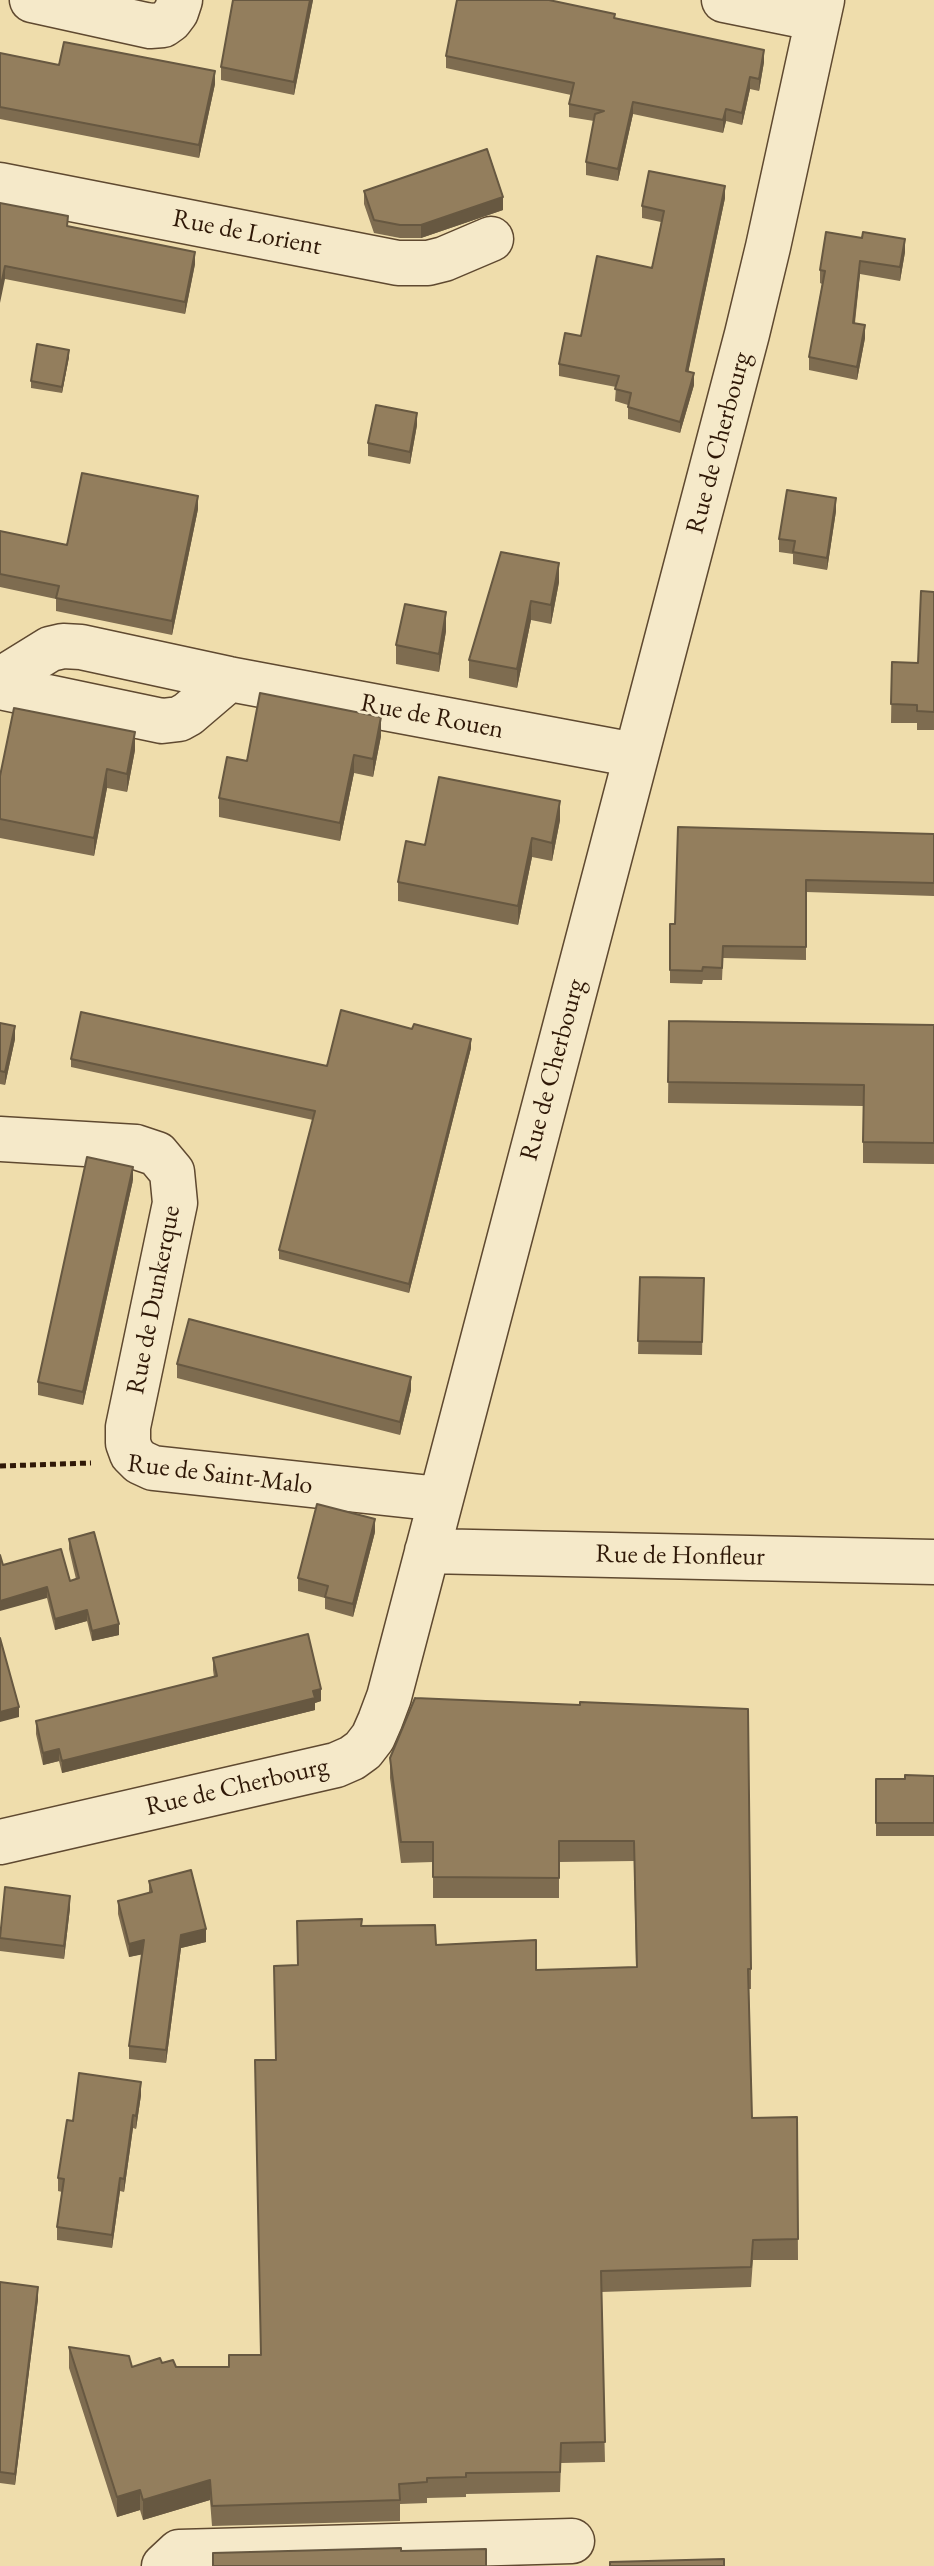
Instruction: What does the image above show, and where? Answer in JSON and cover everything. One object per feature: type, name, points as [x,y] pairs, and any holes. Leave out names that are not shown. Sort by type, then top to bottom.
[{"type":"street","points":[[32,0],[150,26],[163,25],[170,20],[180,0]]},
{"type":"street","name":"Rue de Cherbourg","points":[[0,1842],[321,1768],[352,1758],[373,1737],[380,1721],[389,1697],[754,305],[820,10],[724,0]]},
{"type":"street","name":"Rue de Lorient","points":[[0,185],[398,263],[428,263],[444,259],[491,239]]},
{"type":"street","name":"Rue de Rouen","points":[[0,680],[50,649],[81,647],[229,679],[635,755]]},
{"type":"street","points":[[0,687],[162,721],[179,719],[188,714],[229,679]]},
{"type":"street","name":"Rue de Dunkerque","points":[[0,1139],[136,1147],[157,1154],[172,1172],[175,1203],[128,1427],[128,1443],[132,1454],[140,1462]]},
{"type":"street","name":"Rue de Saint-Malo","points":[[140,1462],[153,1468],[440,1499]]},
{"type":"street","name":"Rue de Honfleur","points":[[427,1551],[934,1562]]},
{"type":"street","points":[[164,2566],[179,2552],[572,2541]]},
{"type":"path","name":"Rue de Saint-Malo","points":[[0,1466],[140,1462]]},
{"type":"building","points":[[233,0],[310,0],[294,82],[221,67]]},
{"type":"building","points":[[457,0],[549,0],[615,14],[614,18],[764,50],[759,79],[750,77],[742,113],[726,109],[723,120],[633,102],[618,169],[586,162],[595,114],[604,111],[569,104],[574,83],[446,56]]},
{"type":"building","points":[[64,42],[215,71],[199,145],[0,107],[0,53],[59,65]]},
{"type":"building","points":[[487,149],[503,197],[421,225],[374,220],[364,191]]},
{"type":"building","points":[[649,171],[725,186],[686,371],[694,373],[680,422],[628,407],[631,393],[615,389],[619,376],[559,364],[565,333],[581,336],[597,256],[652,268],[664,211],[642,206]]},
{"type":"building","points":[[0,203],[68,216],[67,226],[195,252],[185,302],[5,266],[0,290]]},
{"type":"building","points":[[826,232],[862,238],[863,232],[905,239],[900,267],[860,261],[853,323],[865,325],[857,367],[809,357],[825,271],[820,270]]},
{"type":"building","points":[[37,344],[69,350],[62,387],[31,381]]},
{"type":"building","points":[[376,405],[417,413],[410,452],[368,443]]},
{"type":"building","points":[[82,473],[198,496],[172,621],[56,598],[59,586],[0,574],[0,531],[67,545]]},
{"type":"building","points":[[787,490],[836,498],[827,558],[793,552],[795,541],[779,539]]},
{"type":"building","points":[[501,552],[559,563],[551,605],[531,601],[517,669],[469,660]]},
{"type":"building","points":[[921,591],[934,592],[934,712],[917,711],[917,705],[891,704],[892,662],[918,663]]},
{"type":"building","points":[[405,604],[446,612],[439,654],[396,645]]},
{"type":"building","points":[[260,693],[381,717],[373,759],[354,755],[340,823],[219,798],[227,757],[247,761]]},
{"type":"building","points":[[14,708],[135,732],[127,774],[107,769],[94,838],[0,819],[0,776]]},
{"type":"building","points":[[439,777],[560,801],[552,843],[532,838],[518,906],[398,882],[406,841],[425,845]]},
{"type":"building","points":[[678,827],[934,834],[934,883],[806,880],[806,947],[723,946],[722,968],[670,970],[670,924],[675,924]]},
{"type":"building","points":[[341,1010],[412,1029],[414,1024],[471,1039],[409,1284],[279,1250],[315,1111],[71,1059],[81,1012],[327,1066]]},
{"type":"building","points":[[669,1021],[934,1025],[934,1143],[863,1142],[864,1085],[668,1082]]},
{"type":"building","points":[[0,1023],[15,1026],[5,1072],[0,1071]]},
{"type":"building","points":[[87,1157],[133,1167],[83,1392],[38,1382]]},
{"type":"building","points":[[640,1277],[704,1278],[702,1342],[638,1341]]},
{"type":"building","points":[[189,1319],[411,1377],[400,1422],[177,1364]]},
{"type":"building","points":[[317,1504],[375,1519],[353,1604],[325,1597],[328,1586],[298,1578]]},
{"type":"building","points":[[94,1532],[119,1624],[92,1631],[87,1610],[55,1619],[47,1587],[0,1601],[0,1555],[3,1565],[61,1549],[70,1581],[79,1578],[69,1539]]},
{"type":"building","points":[[308,1634],[321,1689],[313,1691],[315,1698],[62,1761],[59,1749],[43,1753],[36,1721],[217,1676],[213,1658]]},
{"type":"building","points":[[0,1638],[19,1707],[0,1712]]},
{"type":"building","points":[[415,1698],[748,1709],[751,1969],[748,1969],[752,2118],[797,2117],[798,2239],[753,2240],[751,2267],[601,2271],[605,2442],[561,2443],[560,2472],[466,2473],[466,2477],[427,2478],[427,2482],[399,2484],[400,2500],[212,2506],[210,2480],[143,2500],[140,2490],[117,2497],[69,2347],[129,2356],[132,2367],[160,2358],[162,2363],[173,2360],[176,2367],[229,2367],[229,2355],[261,2355],[255,2060],[276,2060],[274,1966],[298,1965],[297,1921],[362,1919],[361,1926],[435,1925],[436,1945],[536,1940],[536,1970],[637,1967],[634,1841],[559,1841],[559,1878],[433,1877],[433,1842],[401,1842],[390,1758]]},
{"type":"building","points":[[905,1775],[934,1776],[934,1823],[876,1823],[876,1779],[905,1779]]},
{"type":"building","points":[[191,1870],[206,1929],[181,1935],[166,2050],[129,2046],[144,1940],[129,1944],[118,1901],[152,1892],[149,1881]]},
{"type":"building","points":[[5,1887],[70,1896],[64,1946],[0,1938]]},
{"type":"building","points":[[79,2073],[141,2082],[124,2179],[120,2178],[112,2235],[57,2227],[64,2179],[58,2178],[67,2120],[73,2121]]},
{"type":"building","points":[[0,2282],[38,2287],[15,2474],[0,2472]]},
{"type":"building","points":[[401,2548],[401,2551],[486,2549],[486,2566],[213,2566],[213,2553]]},
{"type":"building","points":[[724,2559],[724,2566],[610,2566],[610,2562]]}]
